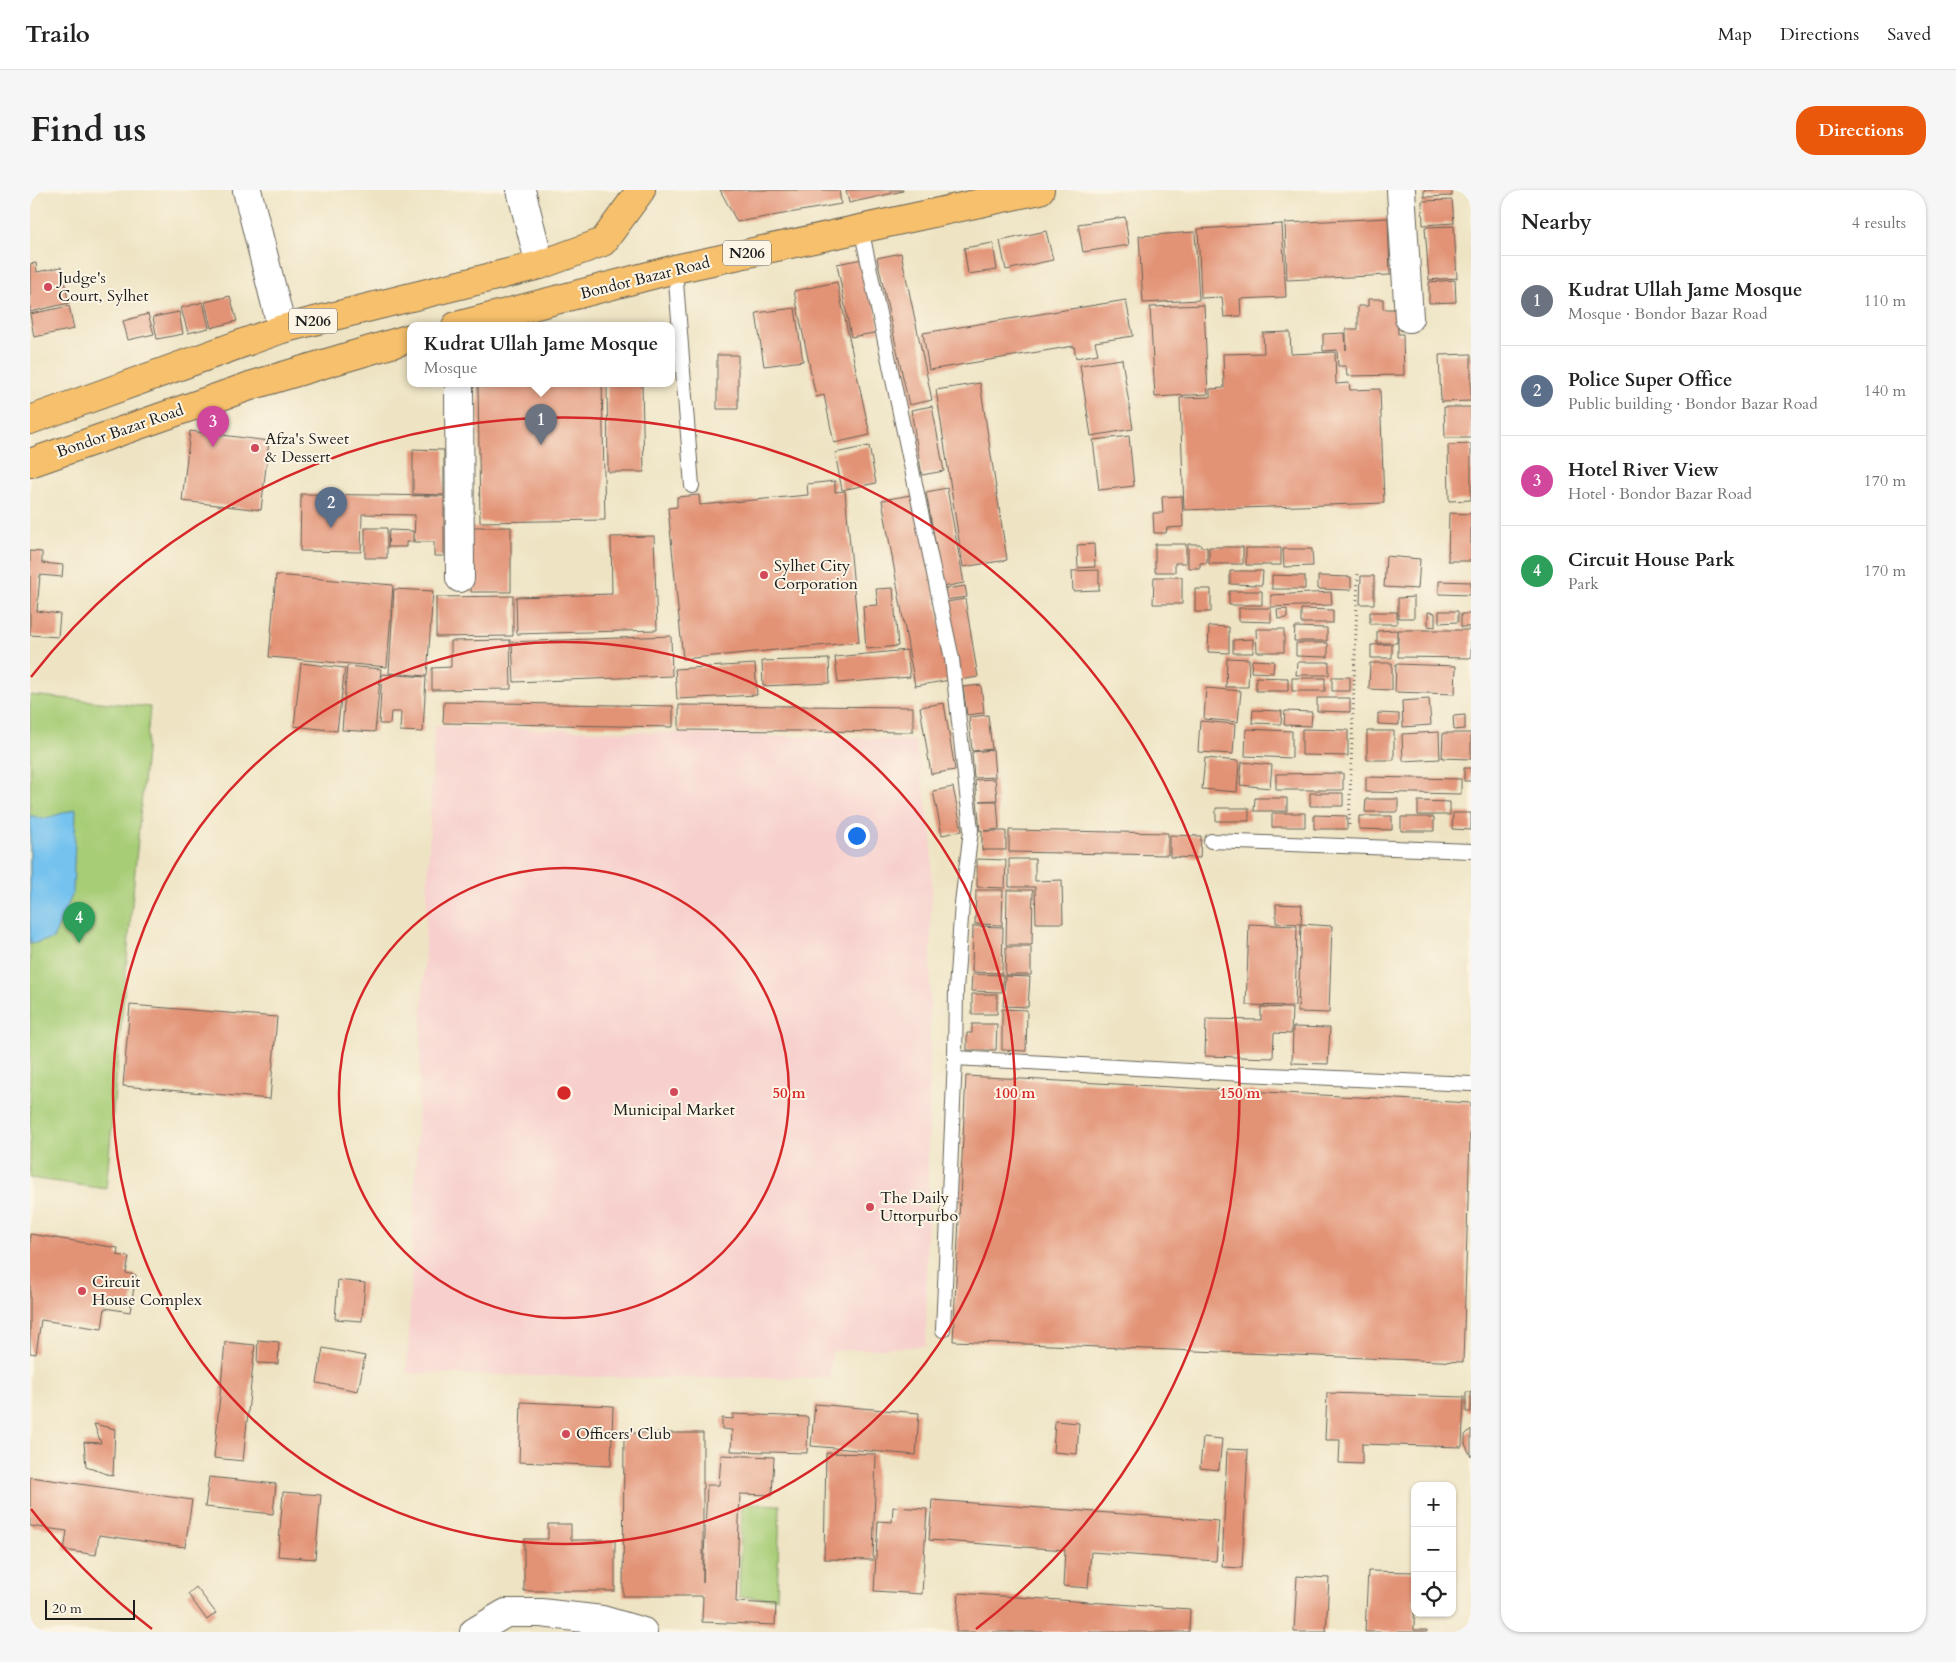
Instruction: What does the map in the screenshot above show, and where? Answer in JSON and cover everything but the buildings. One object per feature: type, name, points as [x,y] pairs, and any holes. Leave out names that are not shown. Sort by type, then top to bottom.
[{"type":"highway","name":"N206","points":[[30,420],[282,328],[540,265],[603,242],[641,190]]},
{"type":"highway","name":"Bondor Bazar Road","points":[[473,322],[675,269],[1040,190]]},
{"type":"highway","name":"Bondor Bazar Road","points":[[30,463],[253,385],[407,339]]},
{"type":"street","points":[[249,190],[282,328]]},
{"type":"street","points":[[521,190],[540,265]]},
{"type":"street","points":[[1401,190],[1408,318]]},
{"type":"street","points":[[459,387],[460,578]]},
{"type":"street","points":[[474,1632],[506,1614],[541,1612],[602,1620],[643,1632]]},
{"type":"lane","points":[[861,228],[952,659],[971,830],[962,903],[956,990],[955,1058],[943,1330]]},
{"type":"lane","points":[[675,269],[692,486]]},
{"type":"lane","points":[[1211,841],[1471,851]]},
{"type":"lane","points":[[955,1058],[1234,1074],[1471,1084]]},
{"type":"path","points":[[1348,846],[1358,574]]},
{"type":"shaded area","name":"Municipal Market","points":[[434,726],[915,740],[932,839],[926,1346],[832,1351],[830,1378],[652,1378],[407,1373]]},
{"type":"green space","points":[[30,695],[150,707],[106,1189],[30,1178]]},
{"type":"green space","points":[[742,1503],[780,1505],[777,1598],[739,1597]]},
{"type":"water","points":[[76,809],[73,893],[53,939],[30,944],[30,815],[43,819]]},
{"type":"place","name":"Judge's Court, Sylhet","points":[[48,287]]},
{"type":"place","name":"Kudrat Ullah Jame Mosque","points":[[541,445]]},
{"type":"place","name":"Hotel River View","points":[[213,447]]},
{"type":"place","name":"Afza's Sweet & Dessert","points":[[255,448]]},
{"type":"place","name":"Police Super Office","points":[[331,528]]},
{"type":"place","name":"Sylhet City Corporation","points":[[764,575]]},
{"type":"place","name":"Circuit House Park","points":[[79,943]]},
{"type":"place","name":"Municipal Market","points":[[674,1092]]},
{"type":"place","name":"The Daily Uttorpurbo","points":[[870,1207]]},
{"type":"place","name":"Circuit House Complex","points":[[82,1291]]},
{"type":"place","name":"Officers' Club","points":[[566,1434]]}]
